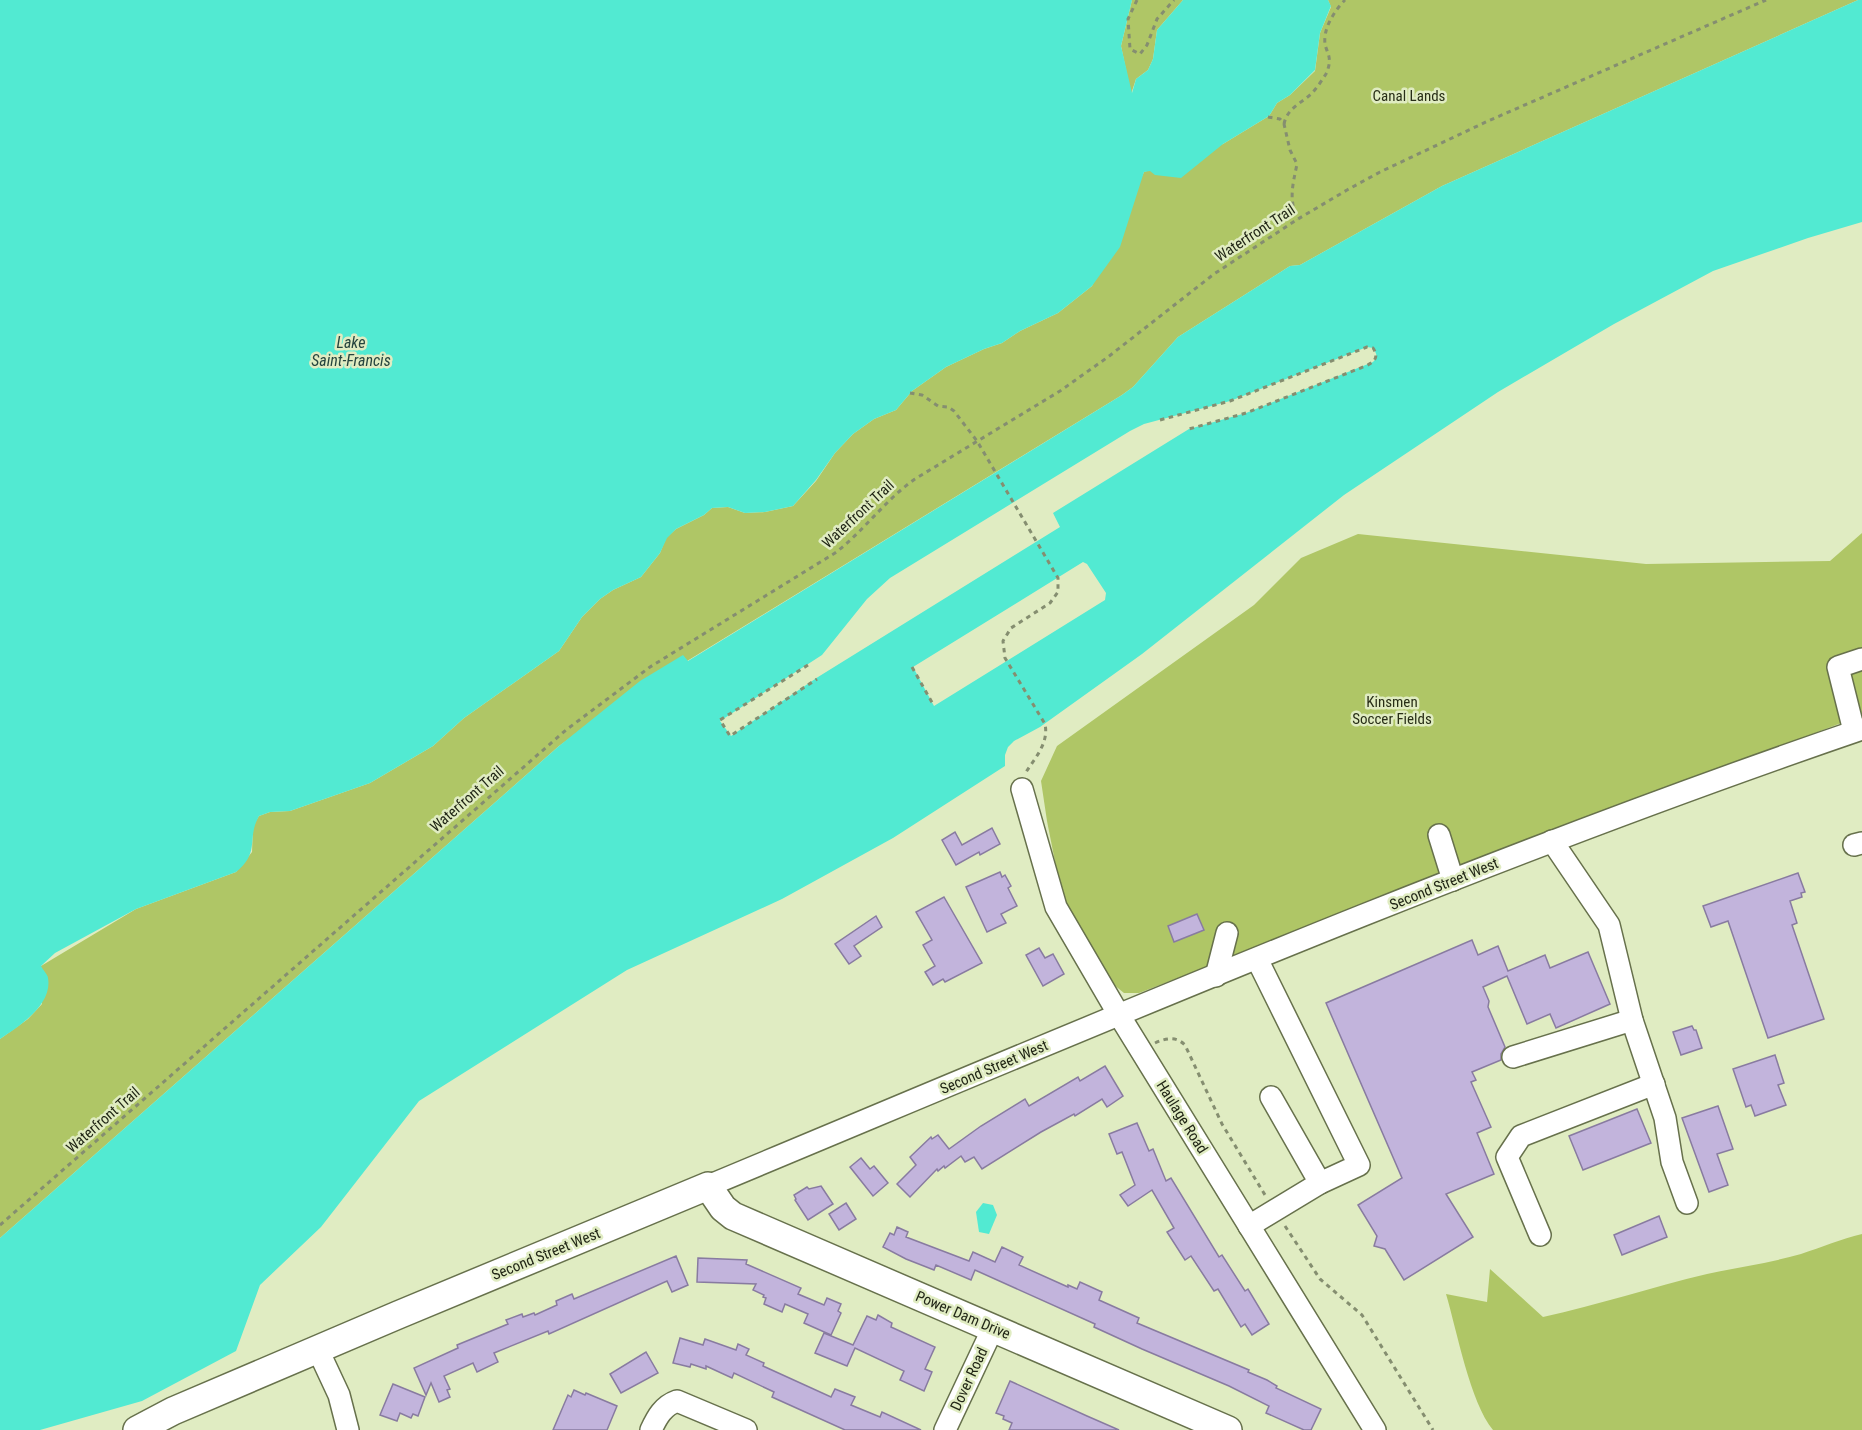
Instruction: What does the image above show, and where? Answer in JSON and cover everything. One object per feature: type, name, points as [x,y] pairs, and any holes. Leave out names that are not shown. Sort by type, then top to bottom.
[{"type":"main road","name":"Power Dam Drive","points":[[708,1186],[723,1208],[733,1216],[1228,1430]]},
{"type":"main road","name":"Second Street West","points":[[136,1430],[318,1350],[708,1186]]},
{"type":"street","points":[[1858,730],[1838,668],[1862,659]]},
{"type":"street","name":"Second Street West","points":[[708,1186],[1119,1015],[1453,880],[1552,841],[1858,730]]},
{"type":"street","name":"Haulage Road","points":[[1022,789],[1056,907],[1119,1015],[1375,1430]]},
{"type":"street","points":[[1439,834],[1453,880]]},
{"type":"street","points":[[1552,841],[1609,926],[1632,1020],[1665,1118],[1672,1162],[1687,1203]]},
{"type":"street","points":[[1216,976],[1227,933]]},
{"type":"street","points":[[1249,1226],[1320,1183],[1359,1165],[1257,959]]},
{"type":"street","points":[[1513,1057],[1632,1020]]},
{"type":"street","points":[[1540,1235],[1507,1157],[1521,1136],[1654,1084]]},
{"type":"street","points":[[1271,1097],[1320,1183]]},
{"type":"street","name":"Dover Road","points":[[945,1430],[993,1328]]},
{"type":"street","points":[[318,1350],[339,1395],[348,1430]]},
{"type":"street","points":[[651,1430],[657,1416],[664,1408],[677,1401],[746,1430]]},
{"type":"path","points":[[1137,0],[1128,19],[1130,49],[1140,54],[1147,45],[1157,19],[1174,0]]},
{"type":"path","points":[[1298,219],[1291,196],[1297,164],[1290,150],[1284,124],[1291,109],[1312,93],[1325,75],[1330,59],[1324,37],[1335,13],[1345,0]]},
{"type":"path","name":"Waterfront Trail","points":[[0,1225],[566,730],[650,667],[835,554],[904,487],[1088,372],[1214,274],[1298,219],[1380,172],[1444,141],[1766,0]]},
{"type":"path","points":[[1268,117],[1280,120],[1284,124]]},
{"type":"path","points":[[1160,420],[1230,401],[1367,347],[1373,348],[1377,353],[1374,362],[1358,369],[1246,413],[1189,429]]},
{"type":"path","points":[[910,393],[922,395],[938,406],[951,408],[991,463],[1058,578],[1058,592],[1050,603],[1011,628],[1003,641],[1005,658],[1045,724],[1046,737],[1023,778],[1022,789]]},
{"type":"path","points":[[808,664],[720,720],[730,736],[817,680]]},
{"type":"path","points":[[912,667],[934,706]]},
{"type":"green space","points":[[1132,0],[1183,0],[1157,30],[1153,59],[1148,70],[1136,79],[1131,94],[1121,46]]},
{"type":"green space","name":"Canal Lands","points":[[1328,0],[1858,0],[1442,186],[1300,265],[1290,266],[1178,337],[1133,387],[1122,395],[687,661],[683,656],[559,746],[0,1238],[0,1039],[28,1019],[42,1004],[41,966],[136,909],[236,872],[252,852],[253,825],[259,816],[270,812],[290,811],[370,783],[433,746],[464,718],[559,651],[582,617],[600,599],[641,577],[660,553],[666,538],[676,529],[704,515],[712,508],[728,507],[745,513],[765,512],[793,506],[853,434],[874,419],[896,410],[912,391],[946,367],[1002,343],[1020,331],[1058,313],[1092,286],[1144,172],[1223,144],[1269,116],[1277,103],[1290,95],[1315,71],[1320,33],[1331,7]]},
{"type":"green space","name":"Kinsmen Soccer Fields","points":[[1862,533],[1862,715],[1139,993],[1124,993],[1113,984],[1062,897],[1041,781],[1057,746],[1254,605],[1301,558],[1358,534],[1646,564],[1830,561]]},
{"type":"green space","points":[[1862,1234],[1862,1430],[1493,1430],[1485,1418],[1471,1384],[1446,1294],[1487,1302],[1490,1269],[1543,1317],[1707,1274],[1801,1254]]},
{"type":"water","name":"Lake Saint-Francis","points":[[0,0],[1132,0],[1121,46],[1132,93],[1136,79],[1148,70],[1153,59],[1157,30],[1183,0],[1328,0],[1331,6],[1320,33],[1315,70],[1290,95],[1277,103],[1269,116],[1223,144],[1181,178],[1155,175],[1150,171],[1144,172],[1120,247],[1092,286],[1058,313],[1020,331],[1002,343],[946,367],[912,391],[896,410],[874,419],[853,434],[793,506],[765,512],[745,513],[728,507],[712,508],[704,515],[676,529],[667,538],[660,553],[641,577],[600,599],[582,617],[559,651],[464,718],[433,746],[370,783],[290,811],[270,812],[259,816],[253,832],[251,852],[244,865],[236,872],[136,909],[55,953],[41,966],[48,977],[48,988],[40,1006],[24,1022],[0,1039]]},
{"type":"water","points":[[1862,0],[1862,222],[1713,271],[1614,324],[1498,392],[1344,495],[1142,654],[1040,727],[1014,741],[1008,747],[1005,755],[1005,766],[893,838],[782,899],[627,970],[419,1101],[321,1227],[260,1285],[236,1351],[142,1401],[40,1430],[0,1430],[0,1238],[559,746],[640,681],[683,655],[688,661],[1122,395],[1133,387],[1178,337],[1290,266],[1300,265],[1442,186]],"holes":[[[1367,347],[1373,348],[1375,352],[1376,357],[1373,362],[1246,413],[1189,429],[1053,513],[1060,527],[818,677],[731,736],[720,721],[822,655],[867,599],[890,578],[1130,431],[1144,424],[1230,401]],[[1083,562],[1087,564],[1106,593],[1105,600],[934,706],[913,667]]]},
{"type":"water","points":[[983,1203],[993,1205],[997,1215],[989,1234],[979,1232],[976,1212]]},
{"type":"building","points":[[992,828],[1000,844],[980,855],[979,852],[956,865],[942,840],[955,832],[962,845]]},
{"type":"building","points":[[1000,872],[1002,877],[1005,875],[1011,886],[1008,888],[1017,906],[1001,914],[1006,923],[987,932],[966,887]]},
{"type":"building","points":[[1798,873],[1805,892],[1801,893],[1802,897],[1790,901],[1797,923],[1792,925],[1824,1019],[1768,1038],[1728,921],[1711,927],[1703,906]]},
{"type":"building","points":[[944,897],[982,963],[945,982],[943,979],[933,985],[925,972],[935,966],[923,945],[932,940],[916,912]]},
{"type":"building","points":[[1197,914],[1204,930],[1174,942],[1168,926]]},
{"type":"building","points":[[876,916],[882,927],[854,946],[861,956],[849,964],[835,944]]},
{"type":"building","points":[[1472,940],[1478,955],[1498,946],[1508,971],[1545,955],[1550,968],[1588,952],[1610,1004],[1556,1028],[1550,1014],[1527,1024],[1507,976],[1483,987],[1489,1001],[1488,1007],[1505,1047],[1501,1060],[1472,1072],[1476,1080],[1471,1082],[1491,1127],[1477,1133],[1494,1174],[1446,1194],[1473,1237],[1404,1280],[1385,1249],[1374,1246],[1377,1236],[1358,1205],[1402,1178],[1326,1003]]},
{"type":"building","points":[[1039,948],[1045,958],[1053,954],[1064,974],[1043,986],[1026,955]]},
{"type":"building","points":[[1692,1026],[1696,1030],[1702,1048],[1681,1055],[1673,1032]]},
{"type":"building","points":[[1775,1055],[1784,1083],[1778,1085],[1786,1105],[1755,1116],[1751,1105],[1746,1107],[1733,1069]]},
{"type":"building","points":[[1105,1066],[1123,1096],[1107,1107],[1102,1099],[1075,1116],[1074,1114],[1041,1132],[982,1169],[974,1157],[965,1162],[961,1156],[945,1168],[944,1166],[938,1171],[937,1169],[910,1197],[897,1184],[916,1165],[910,1157],[931,1137],[932,1139],[938,1135],[949,1149],[1025,1099],[1029,1106],[1078,1077],[1080,1081]]},
{"type":"building","points":[[1718,1106],[1733,1149],[1717,1154],[1728,1185],[1709,1192],[1682,1118]]},
{"type":"building","points":[[1637,1109],[1651,1143],[1583,1170],[1569,1136]]},
{"type":"building","points":[[1137,1123],[1149,1151],[1153,1149],[1166,1181],[1171,1178],[1219,1257],[1222,1255],[1245,1291],[1248,1289],[1269,1324],[1252,1335],[1245,1324],[1241,1327],[1218,1289],[1214,1291],[1191,1256],[1185,1260],[1167,1232],[1174,1228],[1152,1190],[1128,1206],[1120,1195],[1135,1185],[1122,1152],[1117,1154],[1109,1134]]},
{"type":"building","points":[[861,1158],[870,1169],[874,1166],[888,1183],[873,1196],[850,1167]]},
{"type":"building","points":[[821,1186],[833,1204],[808,1220],[794,1195],[807,1187],[809,1189]]},
{"type":"building","points":[[846,1203],[856,1219],[839,1230],[829,1214]]},
{"type":"building","points":[[1659,1216],[1667,1237],[1622,1255],[1614,1235]]},
{"type":"building","points":[[897,1227],[908,1232],[906,1237],[969,1261],[973,1252],[995,1262],[1002,1247],[1023,1257],[1019,1265],[1068,1287],[1068,1285],[1077,1289],[1080,1282],[1102,1292],[1099,1300],[1139,1318],[1137,1323],[1249,1370],[1248,1372],[1277,1386],[1276,1388],[1321,1409],[1311,1430],[1304,1430],[1266,1413],[1269,1406],[1229,1386],[1142,1349],[1094,1327],[1095,1324],[975,1270],[971,1280],[936,1265],[934,1270],[906,1259],[883,1247],[890,1233],[894,1235]]},
{"type":"building","points":[[676,1256],[688,1285],[672,1292],[667,1281],[549,1334],[548,1331],[494,1353],[498,1362],[477,1372],[473,1363],[444,1376],[450,1389],[447,1390],[450,1397],[439,1402],[431,1383],[426,1395],[414,1368],[458,1348],[457,1345],[508,1324],[506,1320],[522,1314],[523,1317],[534,1313],[535,1315],[557,1305],[556,1301],[572,1294],[574,1299]]},
{"type":"building","points":[[698,1258],[747,1260],[746,1264],[801,1288],[798,1294],[824,1305],[827,1298],[841,1304],[838,1311],[841,1313],[831,1335],[804,1323],[808,1314],[785,1304],[782,1312],[764,1304],[766,1298],[763,1297],[764,1295],[753,1290],[756,1284],[697,1282]]},
{"type":"building","points":[[878,1315],[892,1323],[891,1327],[935,1347],[925,1369],[932,1372],[924,1391],[900,1380],[904,1371],[855,1348],[847,1366],[815,1353],[824,1333],[853,1345],[867,1316],[876,1320]]},
{"type":"building","points":[[680,1338],[703,1345],[705,1339],[736,1350],[738,1344],[749,1349],[746,1355],[764,1363],[763,1366],[831,1397],[835,1389],[855,1397],[851,1405],[880,1417],[882,1412],[921,1430],[845,1430],[772,1397],[774,1392],[734,1373],[732,1378],[706,1366],[706,1369],[691,1364],[690,1367],[673,1363]]},
{"type":"building","points":[[646,1352],[658,1373],[621,1393],[610,1374]]},
{"type":"building","points":[[1010,1381],[1119,1430],[1009,1430],[1012,1423],[996,1413]]},
{"type":"building","points":[[393,1384],[425,1397],[418,1416],[413,1414],[411,1418],[400,1413],[397,1421],[380,1415]]},
{"type":"building","points":[[574,1390],[617,1406],[607,1430],[553,1430],[568,1395],[571,1397]]}]
